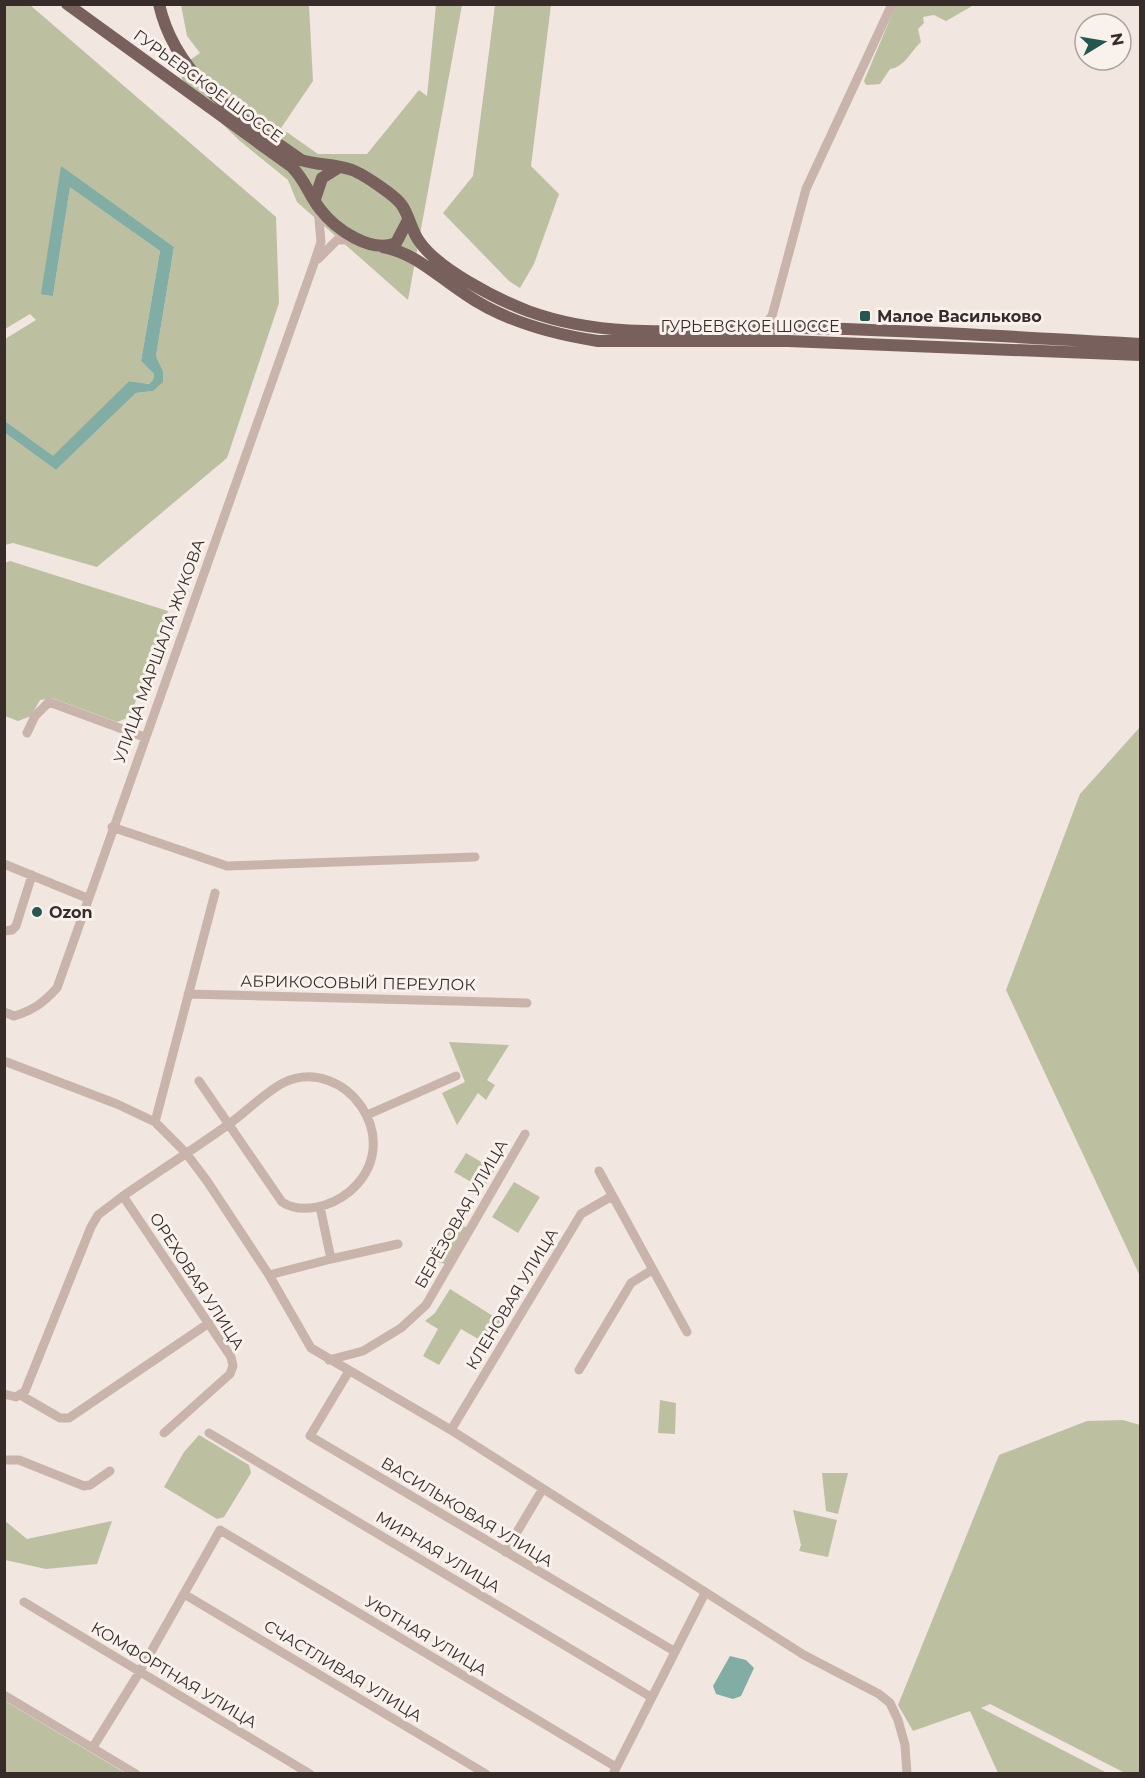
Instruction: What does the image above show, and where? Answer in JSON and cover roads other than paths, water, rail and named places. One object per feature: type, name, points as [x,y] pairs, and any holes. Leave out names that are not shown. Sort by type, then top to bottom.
[{"type":"main road","name":"ГУРЬЕВСКОЕ ШОССЕ","points":[[67,4],[292,167],[302,176],[316,202]]},
{"type":"main road","points":[[159,4],[170,37],[187,67],[224,106],[301,160],[350,169],[402,205],[408,220],[396,243],[383,247],[364,243],[329,218],[316,202],[322,178],[338,168]]},
{"type":"main road","name":"ГУРЬЕВСКОЕ ШОССЕ","points":[[408,220],[426,249],[476,286],[511,304],[548,318],[576,325],[621,331],[840,328],[1140,344]]},
{"type":"main road","name":"ГУРЬЕВСКОЕ ШОССЕ","points":[[383,247],[419,260],[466,296],[518,321],[570,336],[598,341],[779,340],[1140,355]]},
{"type":"street","points":[[761,329],[772,316],[806,189],[892,4]]},
{"type":"street","name":"УЛИЦА МАРШАЛА ЖУКОВА","points":[[4,1012],[14,1016],[28,1012],[41,1006],[57,988],[112,827],[321,242],[316,202]]},
{"type":"street","name":"УЛИЦА МАРШАЛА ЖУКОВА","points":[[313,266],[327,248],[337,240],[352,239],[364,243]]},
{"type":"street","points":[[772,316],[781,323],[828,324],[840,328]]},
{"type":"street","points":[[27,733],[35,716],[49,702],[144,737]]},
{"type":"street","points":[[112,827],[227,866],[475,857]]},
{"type":"street","points":[[4,864],[87,898]]},
{"type":"street","points":[[4,930],[12,930],[15,926],[32,875]]},
{"type":"street","points":[[155,1122],[215,893]]},
{"type":"street","name":"АБРИКОСОВЫЙ ПЕРЕУЛОК","points":[[188,994],[527,1003]]},
{"type":"street","points":[[4,1061],[117,1104],[155,1122],[186,1153],[269,1275],[311,1348],[451,1430],[705,1593],[890,1703],[905,1745],[906,1773]]},
{"type":"street","points":[[22,1396],[91,1227],[98,1215],[229,1124],[283,1083],[311,1076],[336,1083],[367,1115],[376,1143],[372,1166],[361,1182],[349,1192],[320,1207],[289,1207],[282,1203],[229,1124],[199,1081]]},
{"type":"street","points":[[367,1115],[456,1076]]},
{"type":"street","name":"БЕРЁЗОВАЯ УЛИЦА","points":[[329,1360],[363,1351],[401,1328],[426,1305],[525,1134]]},
{"type":"street","points":[[599,1172],[687,1332]]},
{"type":"street","name":"ОРЕХОВАЯ УЛИЦА","points":[[123,1196],[231,1357],[233,1366],[230,1374],[164,1433]]},
{"type":"street","name":"КЛЕНОВАЯ УЛИЦА","points":[[451,1430],[581,1214],[612,1196]]},
{"type":"street","points":[[320,1207],[331,1259]]},
{"type":"street","points":[[269,1275],[398,1244]]},
{"type":"street","points":[[579,1370],[631,1283],[652,1270]]},
{"type":"street","points":[[4,1394],[22,1396],[60,1418],[69,1418],[208,1323]]},
{"type":"street","name":"ВАСИЛЬКОВАЯ УЛИЦА","points":[[348,1371],[310,1436],[674,1652]]},
{"type":"street","name":"МИРНАЯ УЛИЦА","points":[[209,1433],[651,1697]]},
{"type":"street","points":[[4,1460],[20,1460],[84,1486],[90,1485],[110,1471]]},
{"type":"street","points":[[506,1552],[542,1490]]},
{"type":"street","name":"УЮТНАЯ УЛИЦА","points":[[184,1594],[220,1530],[615,1770]]},
{"type":"street","points":[[615,1770],[705,1593]]},
{"type":"street","points":[[93,1747],[184,1594]]},
{"type":"street","name":"СЧАСТЛИВАЯ УЛИЦА","points":[[184,1594],[486,1773]]},
{"type":"street","name":"КОМФОРТНАЯ УЛИЦА","points":[[24,1602],[139,1673],[310,1773]]},
{"type":"street","points":[[4,1695],[136,1773]]},
{"type":"water","points":[[61,166],[174,247],[156,356],[163,371],[163,382],[153,391],[136,393],[56,470],[5,433],[5,421],[53,456],[129,381],[149,384],[153,380],[154,374],[141,361],[160,251],[70,187],[53,296],[41,294]]},
{"type":"water","points":[[730,1656],[746,1660],[754,1668],[741,1696],[733,1699],[716,1694],[713,1686]]},
{"type":"place","name":"Малое Васильково","points":[[865,316]]},
{"type":"place","name":"Ozon","points":[[37,912]]}]
